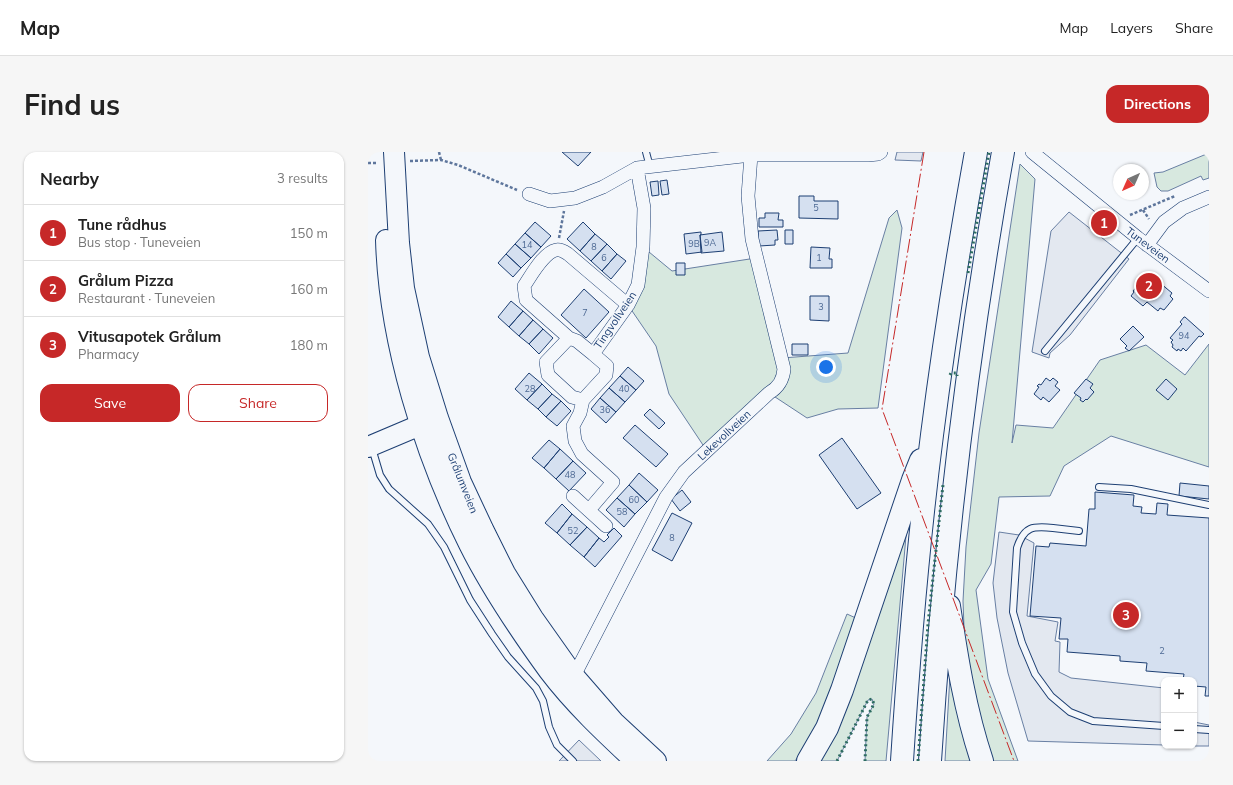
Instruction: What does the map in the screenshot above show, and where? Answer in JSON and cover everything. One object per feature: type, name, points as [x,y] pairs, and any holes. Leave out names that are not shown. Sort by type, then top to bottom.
[{"type":"highway","points":[[902,761],[912,626],[932,435],[954,276],[976,152]]},
{"type":"highway","points":[[930,761],[944,573],[959,439],[994,206],[1004,152]]},
{"type":"highway","points":[[808,761],[827,728],[842,690],[913,480],[932,435]]},
{"type":"highway","points":[[944,573],[962,685],[974,736],[982,761]]},
{"type":"main road","name":"Grålumveien","points":[[393,157],[385,203],[386,249],[390,289],[408,385],[461,482],[505,573],[533,618],[574,676],[614,722],[656,761]]},
{"type":"main road","name":"Grålumveien","points":[[429,421],[442,484],[469,544],[501,600],[550,672],[574,701],[635,761]]},
{"type":"main road","points":[[370,446],[429,421]]},
{"type":"street","points":[[529,194],[550,201],[575,198],[603,187],[637,168],[751,155],[868,155],[878,154],[881,152]]},
{"type":"street","name":"Tuneveien","points":[[1032,152],[1143,241],[1209,291]]},
{"type":"street","name":"Lekevollveien","points":[[574,701],[574,676],[666,497],[684,472],[769,393],[777,388],[784,378],[784,368],[752,239],[748,196],[751,155]]},
{"type":"street","name":"Tingvollveien","points":[[593,354],[628,305],[638,285],[644,247],[644,208],[637,168]]},
{"type":"street","points":[[1143,241],[1164,222],[1183,208],[1209,197]]},
{"type":"street","points":[[556,250],[568,254],[628,305]]},
{"type":"street","name":"Tingvollveien","points":[[556,250],[539,264],[524,286],[526,300],[569,338],[578,341],[607,366],[606,375],[583,400]]},
{"type":"street","points":[[569,338],[546,362],[548,375],[572,397],[583,400],[580,413],[572,426],[575,441],[582,454],[613,482],[589,510]]},
{"type":"street","points":[[573,496],[606,526]]},
{"type":"lane","points":[[646,152],[650,167]]},
{"type":"lane","points":[[1045,351],[1143,241]]},
{"type":"lane","points":[[370,446],[380,475],[389,489],[428,524],[444,547],[470,600],[492,634],[508,657],[536,688],[543,701],[549,727],[557,745],[574,761]]},
{"type":"lane","points":[[1098,487],[1131,489],[1209,505]]},
{"type":"lane","points":[[1078,532],[1039,527],[1031,528],[1024,532],[1019,543],[1013,612],[1022,643],[1036,674],[1051,696],[1070,712],[1093,721],[1161,726]]},
{"type":"lane","points":[[1197,729],[1209,730]]},
{"type":"path","points":[[439,152],[441,160]]},
{"type":"path","points":[[368,163],[393,157],[441,160],[458,165],[529,194]]},
{"type":"path","points":[[1122,224],[1127,216],[1181,193]]},
{"type":"path","points":[[556,250],[566,199]]},
{"type":"shaded area","points":[[897,152],[923,152],[921,161],[895,160]]},
{"type":"shaded area","points":[[1209,153],[1209,178],[1203,180],[1201,176],[1168,191],[1161,191],[1157,187],[1154,173],[1163,172]]},
{"type":"shaded area","points":[[1020,164],[1035,179],[1012,443],[1016,425],[1053,428],[1100,360],[1146,345],[1185,375],[1209,344],[1209,467],[1111,436],[1064,466],[1050,496],[999,497],[991,564],[976,590],[988,679],[1018,761],[990,761],[965,654],[963,601],[966,547],[979,433]]},
{"type":"shaded area","points":[[897,210],[902,228],[878,408],[838,409],[807,418],[769,393],[707,451],[669,394],[656,346],[628,305],[643,247],[672,271],[756,258],[782,358],[848,353],[889,218]]},
{"type":"shaded area","points":[[1069,212],[1129,259],[1070,335],[1050,353],[1049,358],[1032,352],[1051,231]]},
{"type":"shaded area","points":[[907,525],[886,761],[865,761],[867,717],[874,704],[872,699],[868,700],[837,761],[816,761]]},
{"type":"shaded area","points":[[999,532],[1019,535],[1034,543],[1027,616],[1058,622],[1055,641],[1060,642],[1059,672],[1071,678],[1161,688],[1161,745],[1028,741],[1008,673],[997,618],[993,583]]},
{"type":"shaded area","points":[[847,614],[858,619],[826,708],[810,740],[795,761],[767,761],[791,734],[816,693]]},
{"type":"shaded area","points":[[951,658],[975,761],[945,761]]},
{"type":"shaded area","points":[[1197,723],[1209,725],[1209,746],[1197,746]]},
{"type":"shaded area","points":[[579,740],[601,761],[559,761]]},
{"type":"building","points":[[562,152],[591,152],[578,166]]},
{"type":"building","points":[[667,180],[669,194],[662,195],[660,181]]},
{"type":"building","points":[[658,181],[659,195],[652,196],[650,182]]},
{"type":"building","points":[[799,196],[814,196],[814,201],[838,201],[838,219],[799,218]]},
{"type":"building","points":[[765,213],[779,213],[778,220],[783,220],[783,227],[759,227],[759,218],[765,218]]},
{"type":"building","points":[[535,222],[551,236],[541,247],[525,233]]},
{"type":"building","points":[[583,222],[595,234],[580,251],[567,239]]},
{"type":"building","points":[[777,230],[778,240],[775,240],[775,245],[759,246],[758,231]]},
{"type":"building","points":[[785,230],[793,230],[793,244],[785,244]]},
{"type":"building","points":[[701,232],[702,252],[686,254],[684,234]]},
{"type":"building","points":[[722,232],[724,251],[701,253],[700,235]]},
{"type":"building","points":[[525,233],[541,247],[531,258],[515,244]]},
{"type":"building","points":[[595,234],[607,244],[591,261],[580,251]]},
{"type":"building","points":[[515,244],[531,258],[521,268],[506,254]]},
{"type":"building","points":[[607,244],[617,254],[602,271],[591,261]]},
{"type":"building","points":[[811,247],[830,248],[829,259],[832,259],[832,268],[810,268]]},
{"type":"building","points":[[506,254],[521,268],[513,277],[498,263]]},
{"type":"building","points":[[617,254],[626,261],[611,279],[602,271]]},
{"type":"building","points":[[676,263],[685,263],[685,275],[676,275]]},
{"type":"building","points":[[1148,273],[1172,293],[1170,296],[1173,299],[1164,310],[1160,308],[1158,311],[1147,302],[1143,306],[1131,296],[1134,292],[1133,291]]},
{"type":"building","points":[[584,289],[609,312],[586,338],[561,315]]},
{"type":"building","points":[[810,296],[829,296],[829,321],[810,320]]},
{"type":"building","points":[[511,301],[523,311],[509,327],[498,317]]},
{"type":"building","points":[[523,311],[533,320],[519,336],[509,327]]},
{"type":"building","points":[[1184,317],[1204,334],[1201,337],[1199,336],[1186,351],[1183,348],[1181,351],[1178,349],[1177,351],[1172,347],[1173,345],[1171,342],[1173,340],[1170,338],[1182,324],[1180,322]]},
{"type":"building","points":[[533,320],[543,329],[529,344],[519,336]]},
{"type":"building","points":[[1133,326],[1144,337],[1129,351],[1125,348],[1127,346],[1120,339]]},
{"type":"building","points":[[543,329],[553,338],[539,354],[529,344]]},
{"type":"building","points":[[792,344],[808,344],[808,355],[792,355]]},
{"type":"building","points":[[628,367],[644,381],[636,390],[620,376]]},
{"type":"building","points":[[529,373],[542,384],[527,400],[515,389]]},
{"type":"building","points":[[620,376],[636,390],[625,402],[609,388]]},
{"type":"building","points":[[1046,378],[1050,381],[1053,378],[1058,382],[1055,386],[1060,390],[1049,402],[1043,397],[1041,400],[1034,394],[1039,387],[1037,386],[1039,384],[1041,385]]},
{"type":"building","points":[[1086,379],[1093,384],[1090,388],[1094,392],[1087,400],[1086,399],[1083,402],[1080,400],[1081,398],[1074,393]]},
{"type":"building","points":[[1166,379],[1177,389],[1168,400],[1156,390]]},
{"type":"building","points":[[542,384],[552,394],[538,409],[527,400]]},
{"type":"building","points":[[609,388],[625,402],[616,412],[600,398]]},
{"type":"building","points":[[552,394],[561,401],[546,417],[538,409]]},
{"type":"building","points":[[600,398],[616,412],[606,423],[591,409]]},
{"type":"building","points":[[561,401],[571,411],[557,426],[546,417]]},
{"type":"building","points":[[650,409],[665,423],[659,429],[644,415]]},
{"type":"building","points":[[635,425],[668,454],[656,467],[623,438]]},
{"type":"building","points":[[842,438],[881,493],[857,509],[819,455]]},
{"type":"building","points":[[549,440],[560,449],[544,468],[532,458]]},
{"type":"building","points":[[560,449],[573,461],[556,479],[544,468]]},
{"type":"building","points":[[573,461],[586,473],[569,491],[556,479]]},
{"type":"building","points":[[639,473],[658,490],[647,502],[629,485]]},
{"type":"building","points":[[1180,483],[1209,486],[1209,499],[1179,496]]},
{"type":"building","points":[[629,485],[647,502],[635,514],[617,498]]},
{"type":"building","points":[[682,490],[691,502],[680,511],[671,499]]},
{"type":"building","points":[[1095,492],[1134,495],[1133,506],[1142,507],[1141,513],[1156,514],[1157,503],[1168,504],[1167,515],[1209,518],[1209,696],[1205,696],[1206,687],[1197,686],[1197,677],[1184,677],[1184,674],[1146,671],[1147,663],[1120,661],[1120,656],[1067,652],[1068,639],[1059,639],[1061,618],[1030,616],[1036,546],[1049,547],[1050,543],[1086,546],[1089,509],[1095,509]]},
{"type":"building","points":[[617,498],[635,514],[624,527],[606,510]]},
{"type":"building","points":[[562,504],[572,514],[557,533],[545,523]]},
{"type":"building","points":[[672,513],[692,523],[672,561],[652,550]]},
{"type":"building","points":[[572,514],[587,527],[570,545],[557,533]]},
{"type":"building","points":[[587,527],[599,538],[584,557],[570,545]]},
{"type":"building","points":[[614,528],[622,536],[595,567],[584,557],[599,538],[604,542],[609,537],[607,535]]},
{"type":"hedge","points":[[968,273],[989,152]]},
{"type":"hedge","points":[[950,375],[951,373],[957,373],[957,376]]},
{"type":"hedge","points":[[918,761],[928,624],[943,485]]},
{"type":"hedge","points":[[837,761],[868,700],[872,699],[874,704],[867,717],[865,761]]},
{"type":"power","points":[[924,152],[882,409],[1014,761]]},
{"type":"place","name":"Tune rådhus","points":[[1104,223]]},
{"type":"place","name":"Grålum Pizza","points":[[1149,286]]},
{"type":"place","name":"Vitusapotek Grålum","points":[[1126,615]]}]
